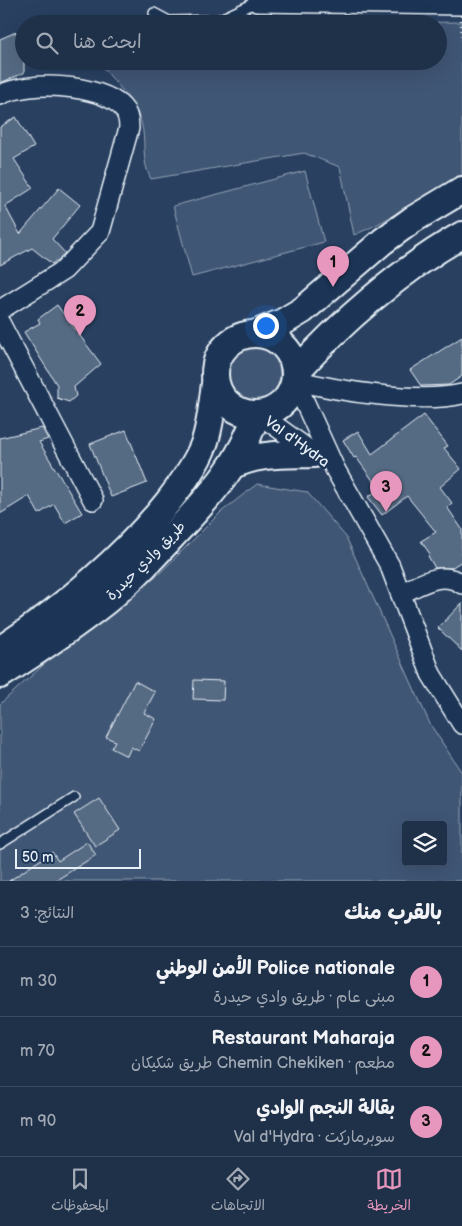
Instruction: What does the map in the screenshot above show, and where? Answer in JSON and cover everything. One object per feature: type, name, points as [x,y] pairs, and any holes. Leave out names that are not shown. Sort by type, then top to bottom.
[{"type":"main road","points":[[462,190],[390,236],[303,310],[283,322],[254,334],[242,336],[223,350],[217,360],[214,372],[215,384],[220,395],[227,404],[237,410],[257,414],[282,404],[289,394],[295,378],[370,303],[440,248],[462,235]]},
{"type":"main road","points":[[254,334],[266,335],[278,341],[287,350],[293,360],[295,378]]},
{"type":"main road","name":"طريق وادي حيدرة","points":[[0,650],[36,626],[88,585],[123,553],[152,522],[191,471],[204,443],[215,384]]},
{"type":"main road","name":"طريق وادي حيدرة","points":[[0,675],[67,631],[107,600],[196,511],[235,464],[257,414]]},
{"type":"main road","points":[[235,464],[258,456],[280,453],[324,462]]},
{"type":"street","points":[[257,2],[462,5]]},
{"type":"street","points":[[0,95],[37,86],[83,90],[116,102],[126,113],[129,120],[128,137],[100,232],[64,270],[0,310]]},
{"type":"street","points":[[0,323],[93,500]]},
{"type":"street","points":[[295,378],[351,392],[408,396],[450,396],[462,394]]},
{"type":"street","points":[[295,378],[324,462],[378,542],[402,594],[431,674],[462,724]]},
{"type":"street","name":"Val d'Hydra","points":[[257,414],[324,462]]},
{"type":"street","points":[[402,594],[439,578],[447,577],[462,584]]},
{"type":"lane","points":[[229,15],[257,2]]},
{"type":"lane","points":[[154,13],[158,15]]},
{"type":"lane","points":[[0,844],[74,797]]},
{"type":"shaded area","points":[[447,22],[462,22],[462,175],[382,222],[354,235],[340,167],[304,153],[151,179],[146,164],[143,129],[138,114],[129,99],[105,70],[447,70]]},
{"type":"shaded area","points":[[305,171],[324,242],[192,277],[173,206]]},
{"type":"shaded area","points":[[248,347],[258,347],[268,351],[276,359],[280,374],[276,389],[268,397],[258,401],[248,401],[238,397],[230,389],[226,379],[226,369],[230,359],[238,351]]},
{"type":"shaded area","points":[[257,484],[307,492],[346,537],[430,724],[462,773],[462,881],[0,881],[0,704],[49,660],[161,572],[221,512]]},
{"type":"building","points":[[15,32],[15,70],[24,70],[24,73],[0,83],[0,39]]},
{"type":"building","points":[[16,117],[34,147],[14,159],[33,188],[5,206],[20,234],[59,188],[80,205],[52,239],[65,253],[52,264],[32,248],[0,265],[0,127]]},
{"type":"building","points":[[57,305],[101,364],[74,387],[76,396],[69,402],[57,398],[57,385],[24,332],[40,323],[38,319]]},
{"type":"building","points":[[462,337],[462,376],[449,385],[421,386],[410,370]]},
{"type":"building","points":[[424,415],[448,446],[444,448],[461,469],[440,487],[452,503],[447,507],[462,529],[462,561],[451,568],[435,568],[428,556],[430,554],[421,541],[436,532],[407,496],[382,515],[368,497],[379,489],[356,457],[354,458],[343,440],[358,431],[372,454]]},
{"type":"building","points":[[42,428],[48,439],[39,442],[82,513],[65,523],[54,504],[39,514],[29,496],[0,514],[0,438]]},
{"type":"building","points":[[126,430],[147,483],[111,497],[90,444]]},
{"type":"building","points":[[462,603],[462,651],[438,628]]},
{"type":"building","points":[[194,680],[224,681],[223,700],[193,699]]},
{"type":"building","points":[[135,681],[155,692],[144,713],[156,719],[139,751],[131,747],[127,756],[111,748],[115,741],[106,737]]},
{"type":"building","points":[[99,798],[120,830],[95,846],[74,814]]},
{"type":"building","points":[[87,842],[96,855],[55,881],[9,881],[52,852],[58,861]]},
{"type":"place","name":"Police nationale الأمن الوطني","points":[[333,287]]},
{"type":"place","name":"Restaurant Maharaja","points":[[80,336]]},
{"type":"place","name":"بقالة النجم الوادي","points":[[386,512]]}]
